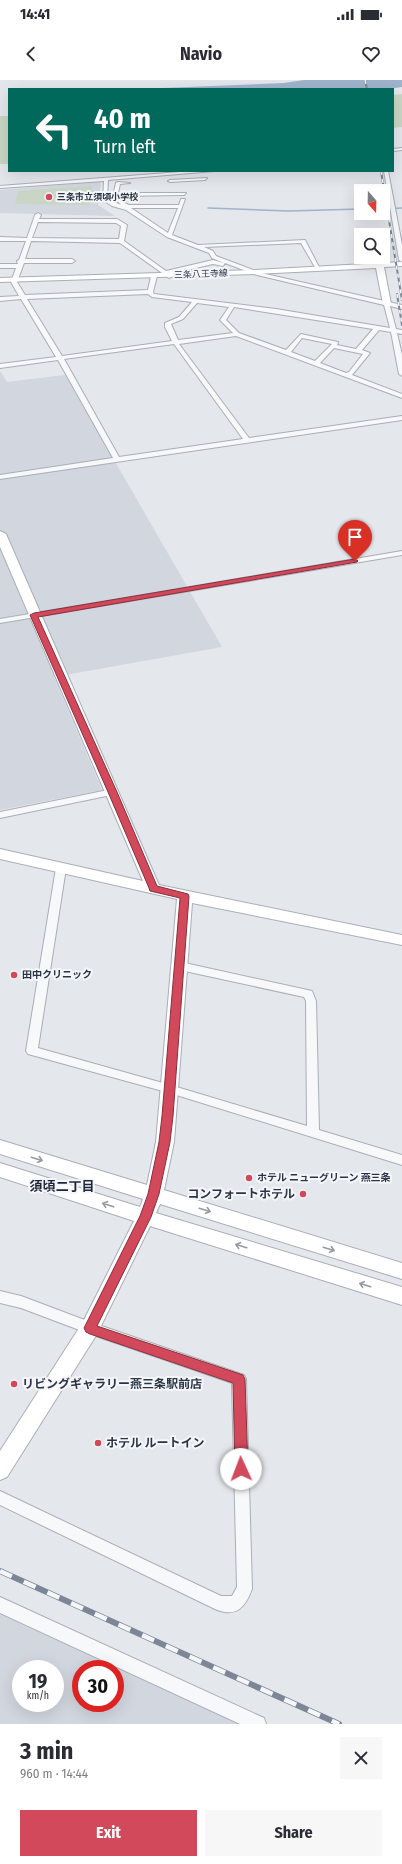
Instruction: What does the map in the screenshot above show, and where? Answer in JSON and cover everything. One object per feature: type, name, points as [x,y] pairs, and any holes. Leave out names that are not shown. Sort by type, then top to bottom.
[{"type":"street","points":[[0,187],[200,172]]},
{"type":"street","points":[[386,172],[402,260]]},
{"type":"street","points":[[164,181],[204,179]]},
{"type":"street","points":[[106,180],[105,199],[114,205],[128,208],[181,206]]},
{"type":"street","points":[[169,236],[181,206],[187,180]]},
{"type":"street","points":[[156,181],[118,183],[116,194],[120,203],[169,236],[212,252],[214,257],[246,267],[255,272],[402,307]]},
{"type":"street","points":[[116,194],[184,194]]},
{"type":"street","points":[[117,460],[60,358],[22,297],[14,280],[37,218],[123,223],[120,241]]},
{"type":"street","points":[[33,227],[41,227]]},
{"type":"street","points":[[116,228],[123,228]]},
{"type":"street","points":[[0,239],[120,241],[135,254],[150,260],[168,274],[213,262],[246,267]]},
{"type":"street","points":[[181,241],[189,241],[202,246],[303,241],[318,268]]},
{"type":"street","points":[[0,266],[72,261]]},
{"type":"street","name":"三条八王寺線","points":[[0,280],[255,272],[402,264]]},
{"type":"street","points":[[379,265],[402,374]]},
{"type":"street","points":[[150,292],[154,276]]},
{"type":"street","points":[[0,299],[150,292],[152,295],[195,302],[276,311],[402,332]]},
{"type":"street","points":[[195,302],[181,318],[168,323],[168,328],[176,343],[248,441]]},
{"type":"street","points":[[232,306],[224,320],[236,334]]},
{"type":"street","points":[[358,350],[377,328]]},
{"type":"street","points":[[0,366],[236,334],[402,396]]},
{"type":"street","points":[[287,353],[301,336],[336,343],[316,364]]},
{"type":"street","points":[[333,346],[358,350],[367,354],[351,373],[346,375]]},
{"type":"street","points":[[0,477],[402,418]]},
{"type":"street","points":[[0,534],[34,615],[113,792],[153,888]]},
{"type":"street","points":[[0,621],[402,553]]},
{"type":"street","points":[[0,815],[113,792]]},
{"type":"street","points":[[0,854],[185,896],[402,940]]},
{"type":"street","points":[[61,868],[32,1051],[170,1089],[402,1160]]},
{"type":"street","points":[[0,1470],[90,1328],[145,1217],[154,1194],[164,1142],[170,1089],[185,896]]},
{"type":"street","points":[[180,966],[308,994],[311,1001],[313,1133]]},
{"type":"street","points":[[0,1147],[402,1272]]},
{"type":"street","points":[[0,1170],[145,1217],[402,1296]]},
{"type":"street","points":[[0,1297],[21,1302],[90,1328],[239,1379],[245,1589],[236,1604],[220,1604],[0,1498]]},
{"type":"street","points":[[0,1605],[258,1724]]},
{"type":"shaded area","name":"三条市立須頃小学校","points":[[98,182],[101,183],[98,205],[115,216],[0,213],[0,190]]},
{"type":"shaded area","points":[[0,371],[7,382],[65,375],[222,647],[54,677],[102,790],[0,810]]},
{"type":"shaded area","points":[[0,1608],[107,1660],[72,1660],[72,1712],[124,1712],[124,1668],[238,1724],[0,1724]]},
{"type":"green space","points":[[402,94],[402,127],[394,128],[394,95]]},
{"type":"green space","points":[[0,116],[8,116],[8,164],[0,164]]},
{"type":"green space","points":[[92,186],[90,205],[15,204],[18,191]]},
{"type":"water","points":[[304,80],[402,80],[402,87],[163,88],[284,83]]},
{"type":"waterway","points":[[208,208],[288,211],[354,209]]},
{"type":"waterway","points":[[390,209],[402,208]]},
{"type":"railway","points":[[365,80],[367,88]]},
{"type":"railway","points":[[381,172],[402,300]]},
{"type":"railway","points":[[397,294],[402,325]]},
{"type":"railway","points":[[0,1571],[339,1724]]},
{"type":"place","name":"三条市立須頃小学校","points":[[49,197]]},
{"type":"place","name":"田中クリニック","points":[[14,975]]},
{"type":"place","name":"ホテル ニューグリーン 燕三条","points":[[249,1178]]},
{"type":"place","name":"コンフォートホテル","points":[[303,1194]]},
{"type":"place","name":"リビングギャラリー燕三条駅前店","points":[[14,1384]]},
{"type":"place","name":"ホテル ルートイン","points":[[98,1443]]},
{"type":"district","name":"須頃二丁目","points":[[62,1186]]},
{"type":"route","points":[[241,1469],[239,1379],[90,1328],[145,1217],[154,1194],[164,1142],[170,1089],[185,896],[153,888],[113,792],[34,615],[355,561]]}]
